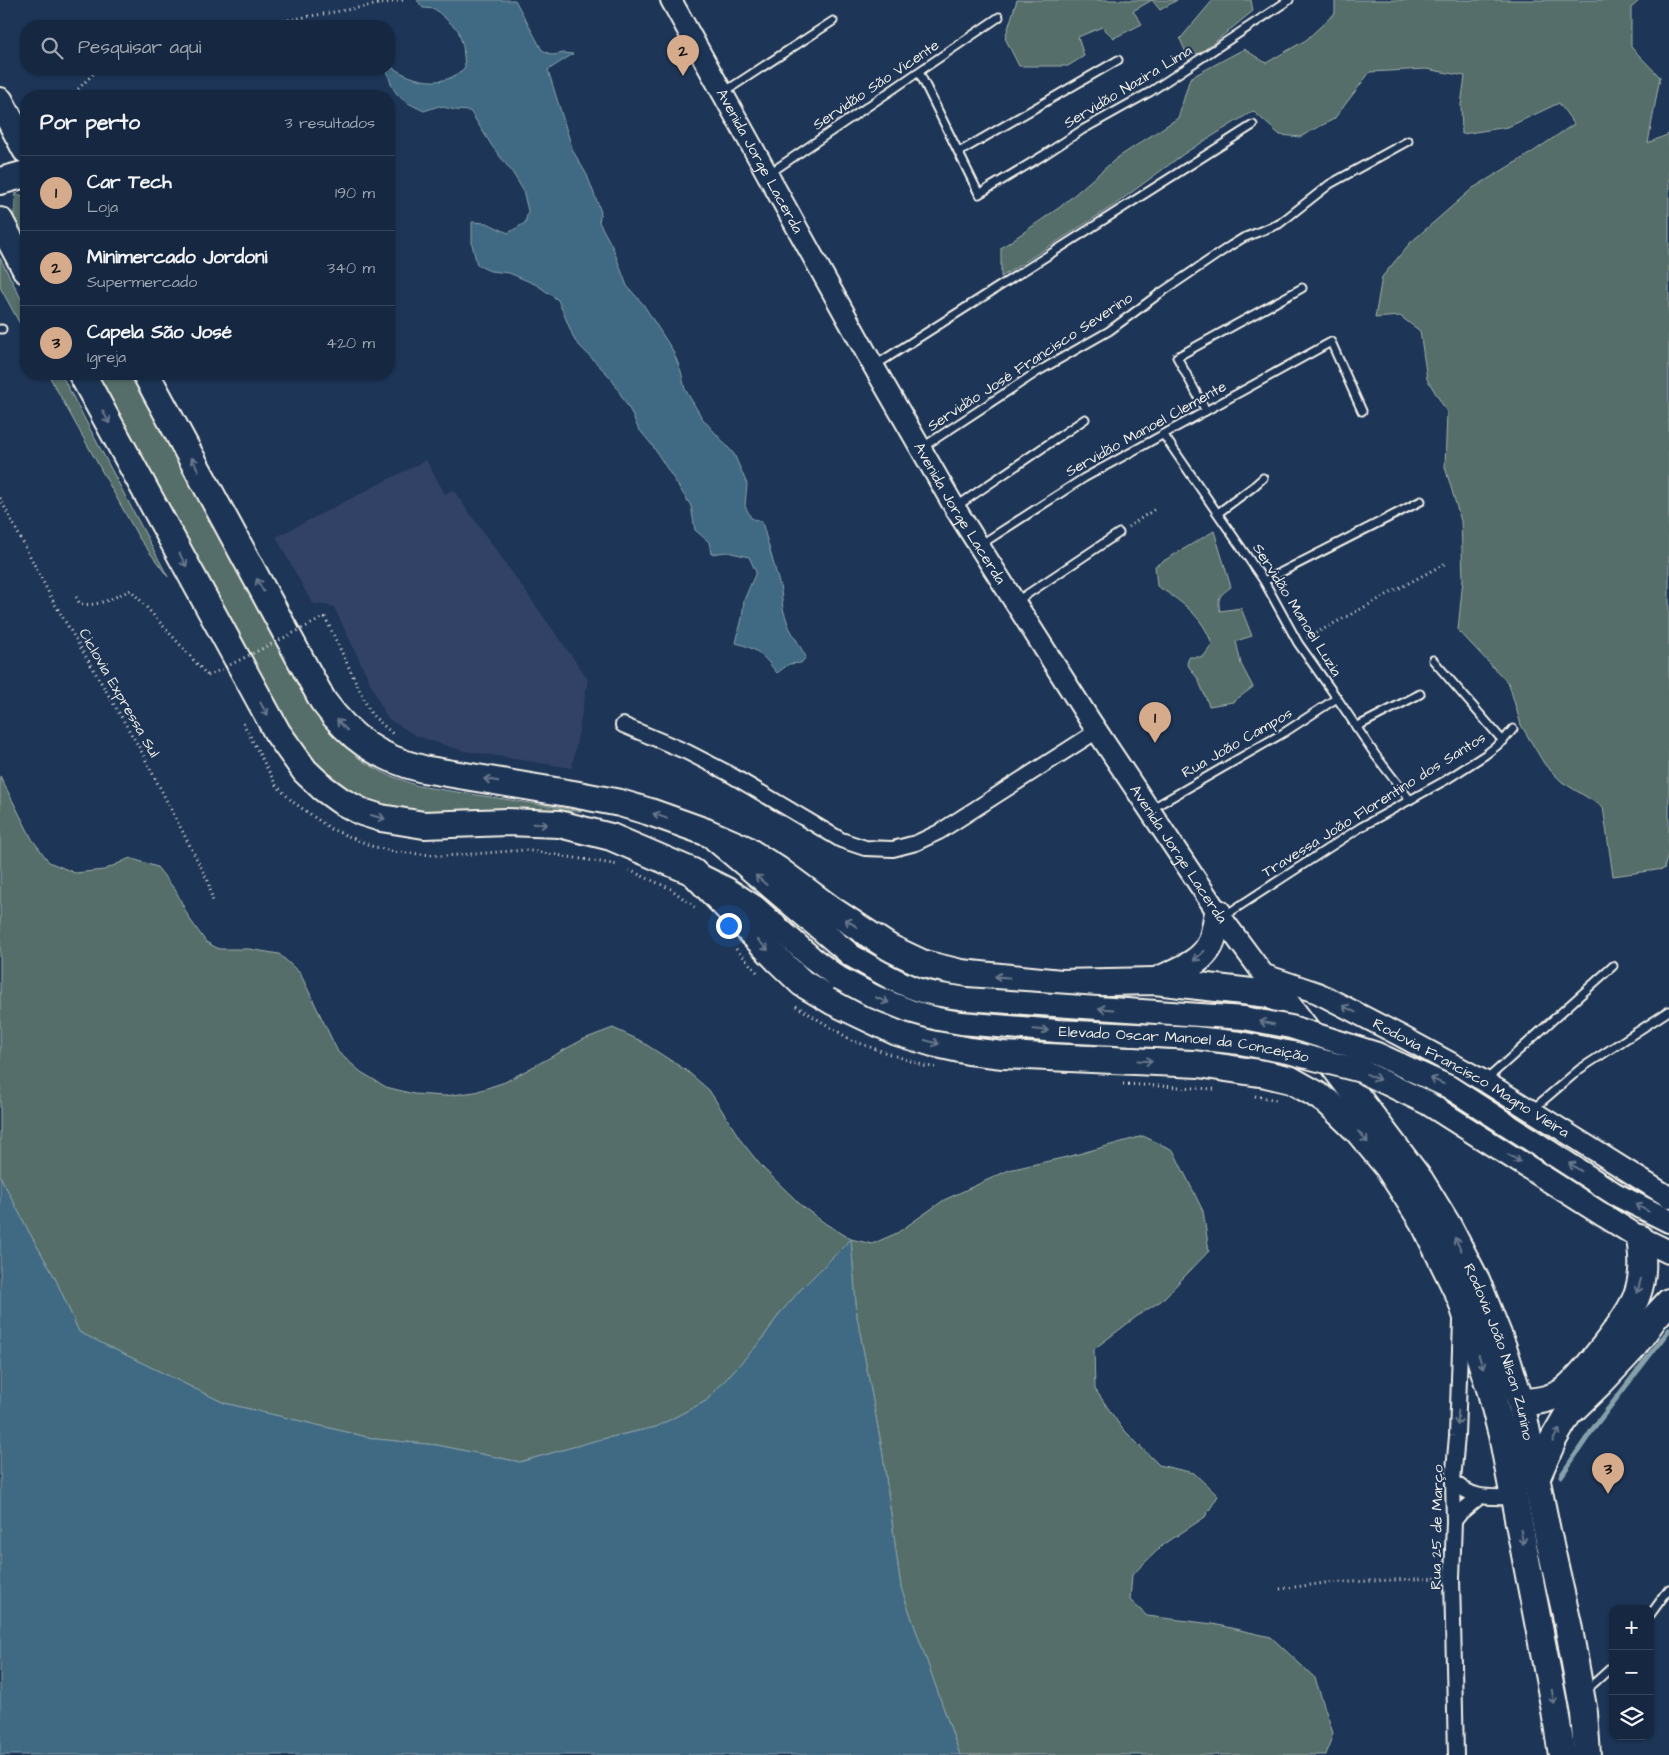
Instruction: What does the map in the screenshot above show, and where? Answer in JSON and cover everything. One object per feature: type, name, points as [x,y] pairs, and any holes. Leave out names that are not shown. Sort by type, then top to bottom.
[{"type":"highway","points":[[0,101],[20,139]]},
{"type":"highway","points":[[0,181],[20,176]]},
{"type":"highway","points":[[0,221],[20,259]]},
{"type":"highway","points":[[85,380],[277,732],[304,771],[323,788],[362,812],[381,818],[424,825],[507,822],[559,824],[610,837],[693,872]]},
{"type":"highway","points":[[149,380],[323,701],[335,718],[368,746],[402,764],[620,803],[706,832],[745,849],[881,943],[924,964],[961,973],[1061,983],[1155,981],[1269,994],[1286,1003]]},
{"type":"highway","name":"Rodovia João Nilson Zunino","points":[[693,872],[802,983],[834,1002],[897,1032],[942,1045],[1003,1054],[1209,1065],[1266,1074],[1291,1080],[1314,1093],[1329,1103],[1358,1131],[1388,1167],[1425,1225],[1461,1299],[1502,1434],[1553,1695],[1562,1755]]},
{"type":"highway","points":[[1155,981],[1188,966],[1202,955],[1212,942],[1219,915]]},
{"type":"highway","name":"Rodovia João Nilson Zunino","points":[[1286,1003],[1406,1160],[1447,1224],[1477,1282],[1503,1347],[1521,1403],[1568,1624],[1584,1713],[1587,1755]]},
{"type":"highway","points":[[1521,1403],[1544,1401],[1564,1391],[1595,1358],[1622,1321],[1636,1298],[1642,1278],[1643,1260],[1640,1238]]},
{"type":"highway","points":[[1536,1479],[1554,1438],[1568,1414],[1619,1363],[1669,1302]]},
{"type":"main road","name":"Avenida Jorge Lacerda","points":[[671,0],[874,367],[955,508],[1097,731],[1219,915],[1286,1003]]},
{"type":"main road","name":"Elevado Oscar Manoel da Conceição","points":[[706,832],[852,956],[887,976],[919,990],[966,999],[1244,1018],[1291,1027],[1360,1048],[1449,1087],[1616,1194],[1669,1221]]},
{"type":"main road","name":"Elevado Oscar Manoel da Conceição","points":[[693,872],[727,889],[755,907],[812,958],[839,978],[875,997],[910,1011],[961,1023],[1240,1042],[1361,1071],[1427,1103],[1640,1238],[1669,1252]]},
{"type":"main road","name":"Rodovia Francisco Magno Vieira","points":[[1265,975],[1318,994],[1484,1081],[1669,1196]]},
{"type":"street","points":[[623,725],[686,752],[726,772],[841,840],[865,848],[893,849],[916,843],[939,832],[1097,731]]},
{"type":"street","name":"Rua 25 de Março","points":[[1456,1755],[1452,1578],[1453,1481],[1457,1436],[1461,1299]]},
{"type":"street","points":[[1453,1481],[1464,1490],[1478,1497],[1514,1497]]},
{"type":"street","points":[[1454,1521],[1478,1497]]},
{"type":"lane","name":"Servidão Nazira Lima","points":[[958,152],[979,194],[1082,130],[1150,92],[1289,0]]},
{"type":"lane","name":"Servidão São Vicente","points":[[767,174],[999,17]]},
{"type":"lane","points":[[722,93],[833,21]]},
{"type":"lane","points":[[919,72],[958,152],[1118,60]]},
{"type":"lane","points":[[874,367],[1253,125]]},
{"type":"lane","name":"Servidão José Francisco Severino","points":[[921,449],[1037,372],[1109,331],[1159,294],[1230,246],[1243,238],[1279,224],[1330,184],[1408,141]]},
{"type":"lane","points":[[1206,411],[1177,357],[1302,288]]},
{"type":"lane","name":"Servidão Manoel Clemente","points":[[979,546],[1050,499],[1163,434],[1331,342],[1362,411]]},
{"type":"lane","points":[[955,508],[1085,419]]},
{"type":"lane","name":"Servidão Manoel Luzia","points":[[1163,434],[1264,581],[1298,643],[1376,756],[1410,800]]},
{"type":"lane","points":[[1218,513],[1263,478]]},
{"type":"lane","points":[[1264,581],[1421,501]]},
{"type":"lane","points":[[1015,602],[1119,533]]},
{"type":"lane","points":[[1433,660],[1503,741]]},
{"type":"lane","points":[[1356,727],[1420,694]]},
{"type":"lane","name":"Rua João Campos","points":[[1149,810],[1279,736],[1337,698]]},
{"type":"lane","name":"Travessa João Florentino dos Santos","points":[[1219,915],[1361,827],[1446,780],[1503,741],[1513,730]]},
{"type":"lane","points":[[1484,1081],[1612,966]]},
{"type":"lane","points":[[1531,1111],[1580,1069],[1669,1011]]},
{"type":"lane","points":[[1654,1610],[1669,1589]]},
{"type":"lane","points":[[1580,1690],[1592,1685],[1609,1670]]},
{"type":"path","points":[[288,20],[403,0]]},
{"type":"path","points":[[77,90],[92,75]]},
{"type":"path","name":"Ciclovia Expressa Sul","points":[[0,498],[52,599],[139,748],[208,881],[212,902]]},
{"type":"path","points":[[1119,533],[1155,509]]},
{"type":"path","points":[[1298,643],[1446,563]]},
{"type":"path","points":[[76,597],[80,604],[90,605],[104,602],[131,590],[208,676],[325,617],[371,714],[400,740]]},
{"type":"path","points":[[1280,1589],[1325,1583],[1452,1578]]},
{"type":"shaded area","points":[[417,0],[515,0],[542,50],[552,55],[573,54],[548,70],[573,151],[587,175],[601,212],[599,222],[613,248],[627,286],[643,304],[673,351],[681,371],[685,389],[702,418],[734,454],[747,484],[745,506],[751,518],[762,522],[781,590],[783,609],[789,627],[806,657],[801,663],[789,664],[777,673],[760,654],[736,643],[744,600],[756,572],[749,557],[727,552],[711,554],[709,542],[695,530],[691,506],[652,445],[638,428],[611,378],[575,341],[558,300],[537,285],[509,273],[490,271],[477,265],[472,244],[472,222],[487,223],[508,233],[525,223],[528,211],[523,190],[470,111],[439,106],[424,111],[399,97],[392,87],[388,75],[395,75],[395,69],[420,80],[440,81],[457,74],[465,67],[463,46],[458,30],[435,9],[423,8]]},
{"type":"shaded area","points":[[426,460],[445,494],[453,490],[588,679],[572,768],[450,747],[415,735],[387,718],[334,607],[312,603],[276,537]]},
{"type":"shaded area","points":[[0,1176],[55,1278],[79,1332],[224,1403],[376,1439],[437,1445],[520,1462],[598,1440],[656,1427],[706,1401],[761,1341],[780,1313],[803,1287],[851,1239],[857,1317],[882,1449],[901,1588],[960,1755],[0,1755]]},
{"type":"green space","points":[[1017,0],[1152,0],[1133,11],[1142,24],[1114,38],[1102,27],[1078,37],[1084,56],[1068,66],[1019,66],[1005,38]]},
{"type":"green space","points":[[1152,0],[1177,0],[1160,10]]},
{"type":"green space","points":[[1213,0],[1251,0],[1253,11],[1201,53],[1187,55],[1180,39]]},
{"type":"green space","points":[[1335,0],[1640,0],[1631,8],[1631,47],[1660,77],[1648,143],[1669,134],[1669,850],[1664,869],[1613,876],[1603,807],[1562,782],[1545,765],[1521,725],[1509,684],[1458,630],[1463,579],[1461,521],[1445,467],[1447,412],[1427,379],[1420,331],[1400,316],[1375,318],[1382,277],[1410,243],[1473,188],[1574,124],[1559,103],[1508,127],[1462,134],[1461,105],[1465,76],[1426,69],[1370,72],[1334,119],[1300,137],[1280,135],[1253,111],[1185,153],[1113,206],[1001,277],[1001,248],[1060,207],[1117,158],[1178,118],[1190,78],[1244,49],[1266,63],[1306,40],[1335,13]]},
{"type":"green space","points":[[16,193],[20,195],[20,235],[13,222]]},
{"type":"green space","points":[[0,258],[20,296],[20,324],[0,287]]},
{"type":"green space","points":[[51,380],[64,380],[168,577],[139,538]]},
{"type":"green space","points":[[99,380],[136,380],[324,726],[345,747],[364,762],[386,774],[418,786],[582,811],[415,812],[380,804],[346,792],[314,762],[293,734]]},
{"type":"green space","points":[[1214,531],[1231,587],[1220,597],[1220,611],[1241,608],[1252,636],[1236,641],[1241,664],[1253,687],[1233,702],[1209,706],[1198,679],[1187,664],[1189,657],[1203,657],[1212,645],[1197,618],[1175,598],[1157,586],[1155,566]]},
{"type":"green space","points":[[0,776],[32,839],[49,862],[75,873],[104,870],[130,858],[157,867],[176,891],[189,918],[206,942],[219,949],[249,949],[279,954],[300,973],[338,1052],[361,1072],[386,1087],[414,1094],[445,1096],[475,1092],[505,1082],[584,1039],[613,1028],[639,1040],[687,1071],[709,1090],[742,1142],[762,1167],[803,1207],[851,1239],[803,1287],[780,1313],[761,1341],[706,1401],[656,1427],[598,1440],[520,1462],[437,1445],[376,1439],[224,1403],[79,1332],[55,1278],[0,1176]]},
{"type":"green space","points":[[1143,1136],[1173,1150],[1203,1211],[1209,1251],[1161,1301],[1140,1314],[1094,1349],[1095,1389],[1121,1427],[1159,1465],[1194,1473],[1218,1496],[1205,1517],[1163,1545],[1132,1575],[1130,1600],[1147,1616],[1213,1624],[1271,1637],[1315,1678],[1333,1733],[1326,1755],[960,1755],[901,1588],[882,1449],[857,1317],[851,1239],[872,1244],[897,1233],[944,1200],[1009,1170],[1071,1156]]},
{"type":"waterway","points":[[1561,1476],[1595,1426],[1669,1330]]},
{"type":"place","name":"Minimercado Jordoni","points":[[683,76]]},
{"type":"place","name":"Car Tech","points":[[1155,743]]},
{"type":"place","name":"Capela São José","points":[[1608,1494]]}]
